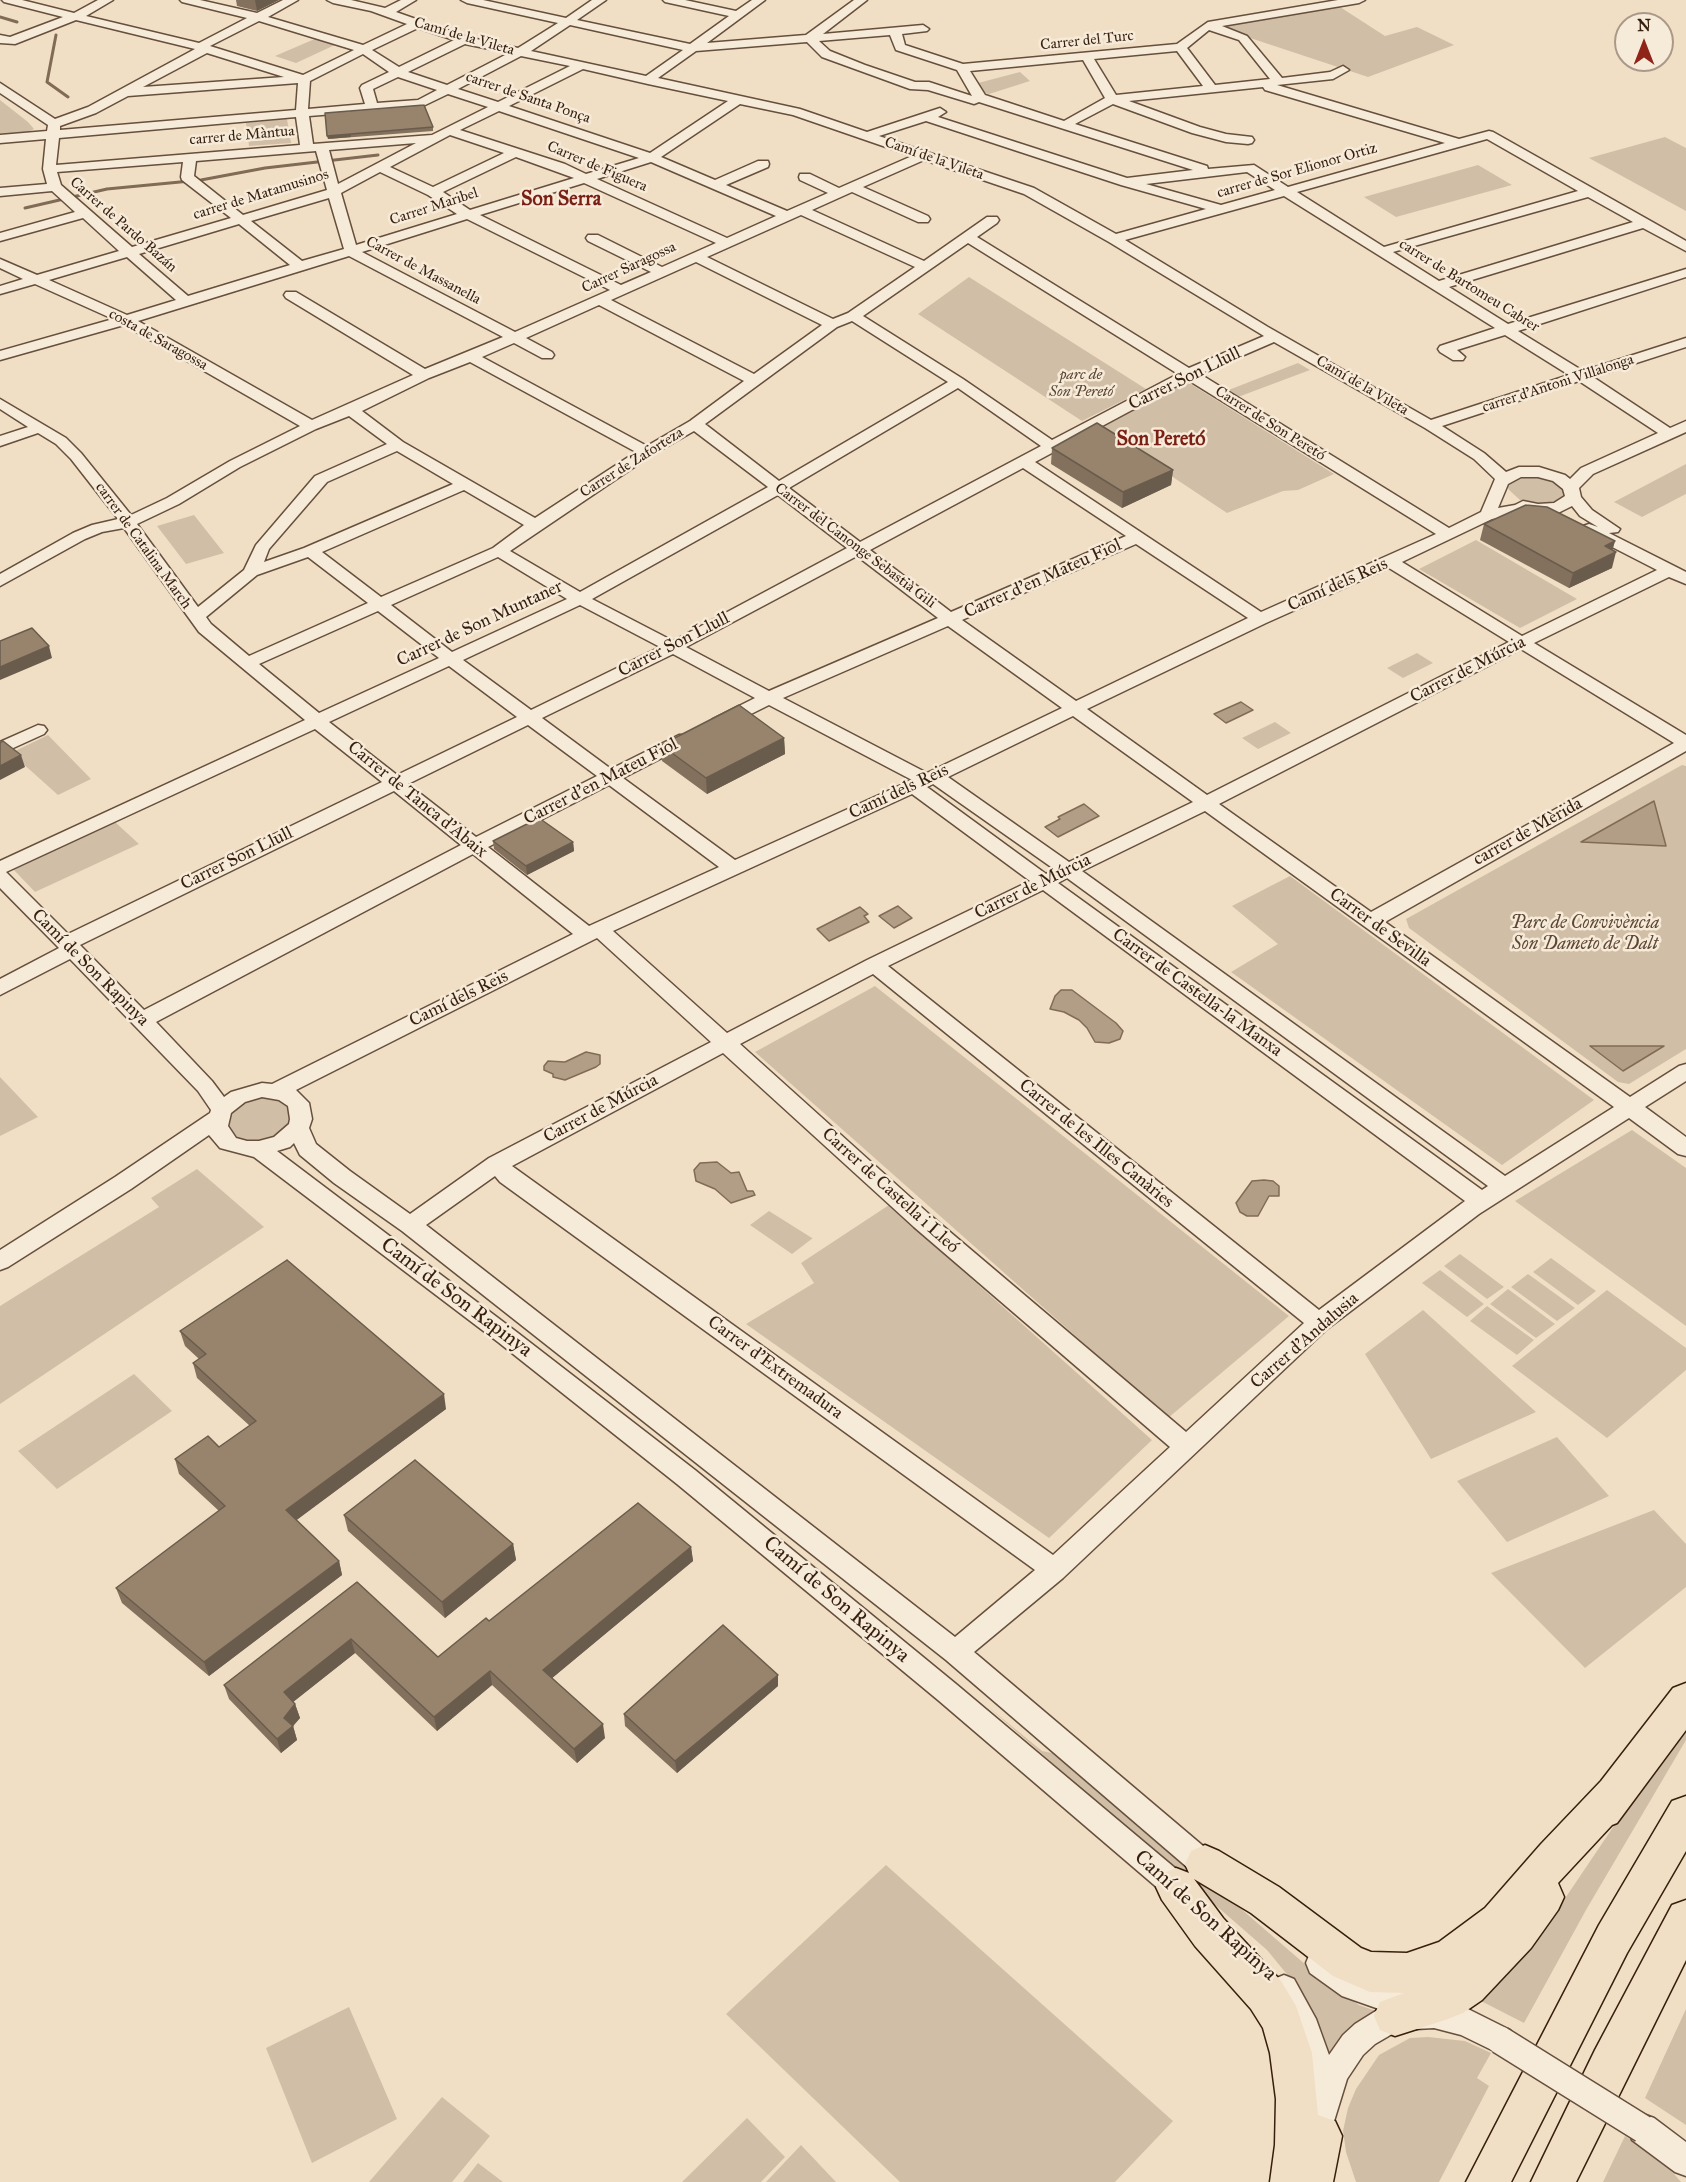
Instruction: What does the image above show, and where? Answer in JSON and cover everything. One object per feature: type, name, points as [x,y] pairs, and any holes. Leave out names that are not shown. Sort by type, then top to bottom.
[{"type":"highway","points":[[1416,2013],[1457,1994],[1489,1966],[1534,1912],[1615,1794],[1686,1700]]},
{"type":"highway","points":[[1191,1876],[1265,1900],[1347,1962],[1371,1972],[1407,1973],[1451,1958],[1482,1937],[1499,1922],[1555,1857],[1615,1794]]},
{"type":"highway","points":[[1488,2182],[1613,1939],[1686,1814]]},
{"type":"highway","points":[[1191,1876],[1209,1932],[1266,1995],[1284,2029],[1291,2053],[1297,2099],[1297,2145],[1292,2182]]},
{"type":"highway","points":[[1553,2182],[1610,2065],[1686,1920]]},
{"type":"highway","points":[[1311,2182],[1320,2128]]},
{"type":"street","points":[[8,0],[203,48],[304,79]]},
{"type":"street","points":[[5,43],[76,16],[107,0]]},
{"type":"street","name":"carrer de Santa Ponça","points":[[186,0],[257,17],[363,49],[399,73],[652,158],[787,216]]},
{"type":"street","points":[[53,129],[128,92],[257,17],[292,0]]},
{"type":"street","name":"Camí de la Vileta","points":[[333,0],[376,7],[416,24],[464,40],[796,112],[1029,191],[1114,239],[1275,337],[1430,425],[1479,456],[1529,471],[1549,474]]},
{"type":"street","points":[[376,7],[410,0]]},
{"type":"street","points":[[467,0],[692,48],[923,29]]},
{"type":"street","points":[[0,140],[53,129],[421,103],[520,52],[600,0]]},
{"type":"street","points":[[669,0],[738,15]]},
{"type":"street","points":[[648,80],[759,0]]},
{"type":"street","points":[[809,38],[859,0]]},
{"type":"street","points":[[1212,90],[1180,47],[1208,25],[1359,0]]},
{"type":"street","points":[[128,92],[304,79],[416,24]]},
{"type":"street","points":[[1208,25],[1243,38],[1278,81]]},
{"type":"street","points":[[895,32],[900,47],[962,68],[977,99]]},
{"type":"street","points":[[809,38],[826,54],[914,86],[929,86],[977,99],[1211,172]]},
{"type":"street","points":[[372,107],[366,88],[464,40]]},
{"type":"street","name":"Carrer del Turc","points":[[962,68],[1180,47]]},
{"type":"street","points":[[1087,57],[1112,99],[1196,129],[1226,138],[1248,140]]},
{"type":"street","name":"carrer de Matamusinos","points":[[0,290],[334,192],[443,134],[580,66]]},
{"type":"street","points":[[1065,125],[1112,99],[1212,90],[1333,75],[1343,70]]},
{"type":"street","points":[[304,79],[302,113],[307,148]]},
{"type":"street","points":[[1258,84],[1458,143]]},
{"type":"street","points":[[0,87],[53,129]]},
{"type":"street","name":"Carrer Maribel","points":[[0,356],[186,302],[652,158],[739,99]]},
{"type":"street","points":[[866,136],[977,99]]},
{"type":"street","points":[[927,117],[1126,182],[1221,209]]},
{"type":"street","name":"Carrer de Pardo Bazán","points":[[53,129],[49,169],[64,194],[186,302]]},
{"type":"street","name":"carrer de Màntua","points":[[49,169],[307,148],[324,156],[382,141],[443,134]]},
{"type":"street","name":"Carrer de Figuera","points":[[443,134],[516,152],[586,178],[727,243]]},
{"type":"street","name":"carrer de Sor Elionor Ortiz","points":[[1114,239],[1489,135],[1589,192]]},
{"type":"street","points":[[382,141],[393,161]]},
{"type":"street","points":[[433,192],[516,152]]},
{"type":"street","name":"Carrer de Massanella","points":[[324,156],[351,251],[547,355]]},
{"type":"street","name":"Carrer Saragossa","points":[[351,410],[424,375],[471,357],[922,156]]},
{"type":"street","points":[[190,157],[192,181],[301,267]]},
{"type":"street","points":[[715,186],[763,164]]},
{"type":"street","points":[[381,168],[433,192],[467,214],[621,290]]},
{"type":"street","name":"carrer de Bartomeu Cabrer","points":[[1211,172],[1249,168],[1581,376],[1669,434]]},
{"type":"street","points":[[1126,182],[1211,172]]},
{"type":"street","points":[[805,177],[923,219]]},
{"type":"street","points":[[0,192],[64,194]]},
{"type":"street","points":[[1383,251],[1589,192],[1686,247]]},
{"type":"street","points":[[801,210],[926,267]]},
{"type":"street","points":[[0,237],[86,213]]},
{"type":"street","name":"Carrer de Zaforteza","points":[[248,663],[378,603],[500,551],[535,525],[646,452],[695,424],[832,324],[854,315],[992,220]]},
{"type":"street","points":[[1437,286],[1645,223]]},
{"type":"street","points":[[593,238],[660,272]]},
{"type":"street","name":"Carrer de Son Peretó","points":[[969,238],[1449,535]]},
{"type":"street","points":[[695,256],[832,324]]},
{"type":"street","name":"costa de Saragossa","points":[[0,263],[126,320],[312,426]]},
{"type":"street","points":[[1458,357],[1445,349],[1505,328],[1686,273]]},
{"type":"street","points":[[291,296],[424,375]]},
{"type":"street","points":[[600,300],[755,381]]},
{"type":"street","points":[[854,315],[958,382],[1052,447]]},
{"type":"street","name":"Carrer Son Llull","points":[[0,988],[70,946],[396,781],[674,646],[1188,374],[1275,337]]},
{"type":"street","name":"carrer d'Antoni Villalonga","points":[[1430,425],[1686,342]]},
{"type":"street","points":[[471,357],[646,452]]},
{"type":"street","name":"Carrer de Son Muntaner","points":[[0,868],[580,599],[778,488],[958,382]]},
{"type":"street","name":"carrer de Catalina March","points":[[1,405],[61,441],[76,456],[128,522],[196,617],[248,663]]},
{"type":"street","points":[[0,581],[79,536],[98,528],[128,522],[172,501],[235,464],[312,426],[351,410],[398,445],[535,525]]},
{"type":"street","name":"Carrer del Canonge Sebastià Gili","points":[[695,424],[951,619],[1074,709]]},
{"type":"street","points":[[1549,474],[1587,471],[1686,426]]},
{"type":"street","points":[[0,441],[40,428]]},
{"type":"street","points":[[251,573],[262,548],[321,479],[398,445]]},
{"type":"street","name":"Camí de la Vileta","points":[[1479,456],[1502,483],[1509,500],[1533,508]]},
{"type":"street","points":[[1025,462],[1260,619]]},
{"type":"street","points":[[1488,515],[1502,483],[1510,474],[1529,471]]},
{"type":"street","points":[[1572,493],[1587,471]]},
{"type":"street","points":[[1549,474],[1558,478],[1586,513],[1677,569],[1686,579]]},
{"type":"street","points":[[196,617],[251,573],[310,551],[466,484]]},
{"type":"street","name":"Camí dels Reis","points":[[276,1090],[593,932],[925,780],[1260,619],[1390,562],[1488,515],[1533,508],[1558,508],[1572,493]]},
{"type":"street","points":[[1533,508],[1583,526],[1677,569]]},
{"type":"street","name":"Carrer d'en Mateu Fiol","points":[[142,1020],[474,846],[770,697],[1138,537]]},
{"type":"street","points":[[310,551],[452,660],[733,868]]},
{"type":"street","points":[[500,551],[580,599],[674,646],[925,780]]},
{"type":"street","points":[[1390,562],[1686,744]]},
{"type":"street","name":"Carrer de Múrcia","points":[[410,1225],[497,1164],[874,965],[1206,803],[1520,643],[1677,569]]},
{"type":"street","name":"Carrer de Tanca d'Abaix","points":[[248,663],[474,846],[593,932]]},
{"type":"street","name":"Carrer de Sevilla","points":[[1074,709],[1686,1148]]},
{"type":"street","points":[[0,749],[38,730]]},
{"type":"street","name":"carrer de Mèrida","points":[[1371,921],[1686,744]]},
{"type":"street","name":"Carrer de Castella-la Manxa","points":[[925,780],[1068,870],[1503,1186]]},
{"type":"street","name":"Carrer de Castella-la Manxa","points":[[925,780],[1044,882],[1481,1201]]},
{"type":"street","name":"Camí de Son Rapinya","points":[[0,877],[205,1086],[220,1114]]},
{"type":"street","name":"Carrer de Castella i Lleó","points":[[593,932],[725,1044],[922,1221],[1187,1447]]},
{"type":"street","name":"Carrer de les Illes Canàries","points":[[874,965],[1319,1323]]},
{"type":"street","name":"Carrer d'Andalusia","points":[[955,1652],[1054,1570],[1319,1323],[1481,1201],[1686,1071]]},
{"type":"street","points":[[188,1140],[228,1143],[248,1149],[259,1149],[282,1142],[298,1128],[301,1119],[298,1103],[312,1074]]},
{"type":"street","points":[[205,1086],[248,1093],[276,1090],[285,1093],[298,1103]]},
{"type":"street","points":[[0,1261],[188,1140],[220,1114],[229,1102],[248,1093]]},
{"type":"street","points":[[220,1114],[217,1126],[220,1135],[228,1143]]},
{"type":"street","name":"Camí de Son Rapinya","points":[[298,1128],[308,1149],[365,1195],[410,1225],[955,1652],[1191,1876],[1289,1996],[1306,2029],[1320,2079],[1320,2128]]},
{"type":"street","name":"Camí de Son Rapinya","points":[[259,1149],[686,1476],[947,1692],[1191,1876],[1256,1913],[1337,1977],[1416,2013],[1466,2022],[1500,2040],[1643,2129],[1686,2161]]},
{"type":"street","name":"Carrer d'Extremadura","points":[[497,1164],[518,1183],[1054,1570]]},
{"type":"street","points":[[1332,2182],[1320,2128],[1328,2090],[1335,2072],[1353,2045],[1365,2034],[1416,2013]]},
{"type":"green space","points":[[1340,7],[1385,36],[1417,27],[1454,45],[1368,77],[1217,27],[1219,24]]},
{"type":"green space","points":[[317,38],[337,44],[296,63],[275,56]]},
{"type":"green space","points":[[1020,72],[1030,81],[989,94],[982,92],[978,83]]},
{"type":"green space","points":[[0,100],[34,129],[28,132],[0,135]]},
{"type":"green space","points":[[287,119],[291,143],[249,146],[246,123]]},
{"type":"green space","points":[[1665,137],[1686,148],[1686,211],[1589,158]]},
{"type":"green space","points":[[1478,165],[1512,185],[1396,217],[1364,197]]},
{"type":"green space","name":"parc de Son Peretó","points":[[969,277],[1146,389],[1082,421],[918,314]]},
{"type":"green space","points":[[1298,363],[1310,370],[1238,397],[1226,391]]},
{"type":"green space","points":[[1186,381],[1334,474],[1298,490],[1283,491],[1227,513],[1099,428]]},
{"type":"green space","points":[[1686,464],[1686,494],[1642,517],[1614,502]]},
{"type":"green space","points":[[1538,474],[1563,485],[1566,496],[1554,504],[1537,504],[1520,500],[1509,490],[1507,485],[1514,477]]},
{"type":"green space","points":[[194,515],[224,553],[186,564],[157,526]]},
{"type":"green space","points":[[1476,540],[1577,599],[1520,628],[1419,569]]},
{"type":"green space","points":[[1417,653],[1433,663],[1403,678],[1387,668]]},
{"type":"green space","points":[[1275,722],[1291,733],[1258,749],[1242,738]]},
{"type":"green space","points":[[48,735],[91,779],[58,795],[11,753]]},
{"type":"green space","name":"Parc de Convivència Son Dameto de Dalt","points":[[1682,765],[1686,766],[1686,1049],[1629,1084],[1618,1082],[1409,928],[1406,919]]},
{"type":"green space","points":[[115,822],[139,844],[35,892],[13,869]]},
{"type":"green space","points":[[1290,876],[1594,1100],[1502,1165],[1231,972],[1278,944],[1232,906]]},
{"type":"green space","points":[[875,986],[1289,1316],[1168,1418],[755,1052]]},
{"type":"green space","points":[[0,1077],[38,1117],[0,1136]]},
{"type":"green space","points":[[264,1097],[283,1101],[290,1106],[294,1120],[284,1134],[254,1144],[235,1138],[227,1125],[234,1110],[253,1099]]},
{"type":"green space","points":[[1632,1130],[1686,1168],[1686,1326],[1515,1201]]},
{"type":"green space","points":[[197,1169],[264,1227],[0,1404],[0,1306],[159,1207],[151,1198]]},
{"type":"green space","points":[[889,1205],[1152,1440],[1049,1538],[746,1324],[814,1283],[801,1263]]},
{"type":"green space","points":[[769,1211],[813,1238],[792,1254],[750,1225]]},
{"type":"green space","points":[[1460,1254],[1504,1287],[1487,1299],[1444,1266]]},
{"type":"green space","points":[[1551,1258],[1596,1291],[1578,1305],[1533,1272]]},
{"type":"green space","points":[[1440,1270],[1484,1304],[1467,1317],[1422,1283]]},
{"type":"green space","points":[[1528,1274],[1575,1308],[1557,1321],[1511,1287]]},
{"type":"green space","points":[[1508,1289],[1555,1324],[1536,1338],[1490,1304]]},
{"type":"green space","points":[[1607,1290],[1686,1348],[1686,1370],[1607,1438],[1512,1366]]},
{"type":"green space","points":[[1487,1306],[1534,1340],[1517,1355],[1470,1321]]},
{"type":"green space","points":[[1423,1310],[1536,1412],[1431,1459],[1365,1354]]},
{"type":"green space","points":[[134,1374],[172,1411],[57,1489],[18,1451]]},
{"type":"green space","points":[[1557,1437],[1609,1496],[1507,1542],[1457,1481]]},
{"type":"green space","points":[[1654,1510],[1686,1544],[1686,1587],[1585,1668],[1491,1573]]},
{"type":"green space","points":[[986,1705],[1042,1751],[1057,1754],[1123,1807],[1328,1984],[1359,2005],[1376,2011],[1358,2022],[1341,2038],[1330,2055],[1322,2031],[1304,1995],[1267,1950]]},
{"type":"green space","points":[[1686,1726],[1686,1740],[1586,1910],[1524,2023],[1481,2001],[1480,1997],[1539,1937],[1630,1802]]},
{"type":"green space","points":[[886,1865],[1173,2121],[1115,2182],[900,2182],[726,2014]]},
{"type":"green space","points":[[349,2007],[397,2119],[312,2163],[266,2048]]},
{"type":"green space","points":[[1686,2009],[1686,2125],[1645,2098]]},
{"type":"green space","points":[[1428,2037],[1465,2041],[1491,2053],[1477,2078],[1489,2086],[1439,2182],[1356,2182],[1346,2152],[1343,2131],[1348,2108],[1356,2089],[1379,2055],[1410,2038]]},
{"type":"green space","points":[[442,2097],[490,2136],[452,2182],[369,2182]]},
{"type":"green space","points":[[747,2118],[785,2157],[761,2182],[682,2182]]},
{"type":"green space","points":[[1625,2136],[1663,2161],[1681,2182],[1603,2182]]},
{"type":"green space","points":[[801,2145],[836,2182],[766,2182]]},
{"type":"green space","points":[[478,2163],[503,2182],[463,2182]]},
{"type":"shaded area","points":[[1241,702],[1253,710],[1226,723],[1214,714]]},
{"type":"shaded area","points":[[1654,801],[1666,846],[1581,842]]},
{"type":"shaded area","points":[[1084,804],[1099,816],[1058,837],[1045,827],[1060,819],[1058,817]]},
{"type":"shaded area","points":[[898,906],[912,918],[894,928],[879,916]]},
{"type":"shaded area","points":[[860,907],[868,914],[864,916],[869,922],[829,941],[817,929]]},
{"type":"shaded area","points":[[1061,990],[1072,990],[1116,1023],[1123,1031],[1120,1039],[1109,1043],[1095,1042],[1079,1020],[1064,1012],[1050,1009],[1055,996]]},
{"type":"shaded area","points":[[1590,1046],[1664,1046],[1623,1071]]},
{"type":"shaded area","points":[[586,1052],[600,1055],[600,1064],[565,1080],[553,1077],[553,1074],[544,1070],[548,1061],[565,1062]]},
{"type":"shaded area","points":[[717,1162],[731,1173],[739,1172],[747,1191],[753,1191],[755,1195],[731,1203],[715,1189],[696,1181],[694,1170],[700,1163]]},
{"type":"shaded area","points":[[1252,1181],[1273,1181],[1279,1186],[1279,1196],[1269,1196],[1258,1216],[1247,1216],[1240,1212],[1236,1203]]},
{"type":"building","points":[[424,105],[433,127],[327,136],[325,113]]},
{"type":"building","points":[[1097,423],[1173,470],[1123,492],[1052,448]]},
{"type":"building","points":[[1526,505],[1547,507],[1615,541],[1605,546],[1616,552],[1573,573],[1484,524]]},
{"type":"building","points":[[32,628],[49,646],[0,667],[0,641]]},
{"type":"building","points":[[739,705],[784,738],[706,778],[661,745]]},
{"type":"building","points":[[3,741],[21,755],[0,766],[0,743]]},
{"type":"building","points":[[539,818],[573,842],[526,866],[493,841]]},
{"type":"building","points":[[287,1260],[444,1394],[286,1510],[339,1561],[204,1662],[116,1588],[225,1506],[175,1459],[208,1436],[219,1447],[256,1421],[193,1363],[206,1354],[180,1331]]},
{"type":"building","points":[[415,1460],[513,1544],[442,1602],[344,1515]]},
{"type":"building","points":[[638,1503],[691,1547],[543,1670],[603,1724],[574,1749],[490,1671],[434,1717],[351,1639],[284,1692],[295,1704],[284,1718],[293,1726],[277,1739],[224,1685],[357,1582],[438,1657],[486,1618],[489,1621]]},
{"type":"building","points":[[723,1625],[778,1675],[675,1761],[624,1714]]},
{"type":"waterway","points":[[0,17],[17,22]]},
{"type":"waterway","points":[[56,35],[47,82],[68,97]]},
{"type":"waterway","points":[[25,208],[107,189],[201,180],[265,168],[378,155]]},
{"type":"district","name":"Son Serra","points":[[561,200]]},
{"type":"district","name":"Son Peretó","points":[[1161,440]]}]
